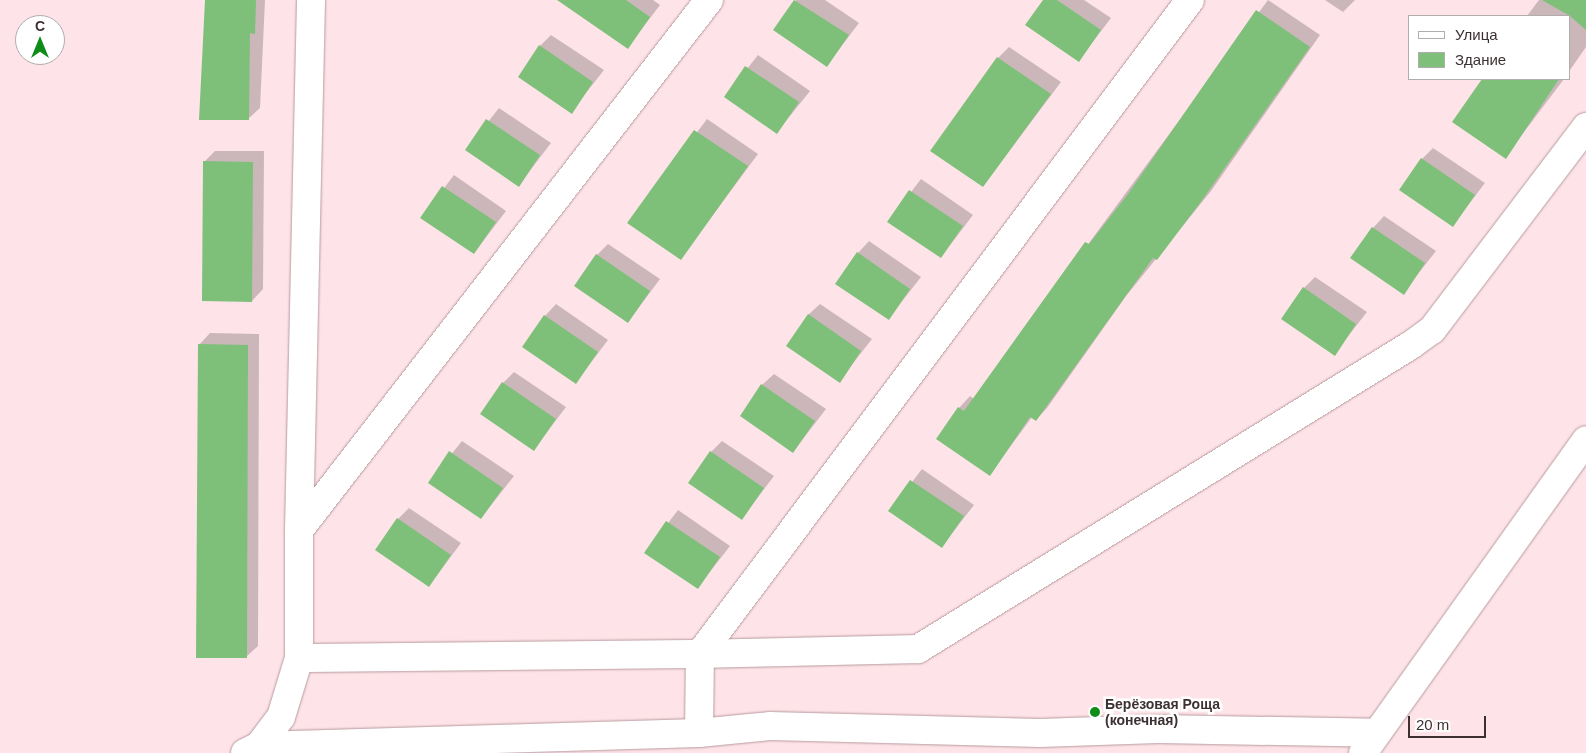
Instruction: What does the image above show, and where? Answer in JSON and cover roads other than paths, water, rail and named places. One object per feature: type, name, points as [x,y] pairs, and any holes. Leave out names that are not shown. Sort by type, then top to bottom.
[{"type":"street","points":[[252,750],[281,717],[299,658],[299,530],[311,0]]},
{"type":"street","points":[[299,530],[710,0]]},
{"type":"street","points":[[699,733],[700,654],[1190,0]]},
{"type":"street","points":[[299,658],[700,654],[918,648],[1432,330],[1586,127]]},
{"type":"street","points":[[252,750],[601,743],[770,726],[1040,733],[1158,729],[1370,743],[1586,440]]},
{"type":"place","name":"Берёзовая Роща (конечная)","points":[[1095,712]]}]
